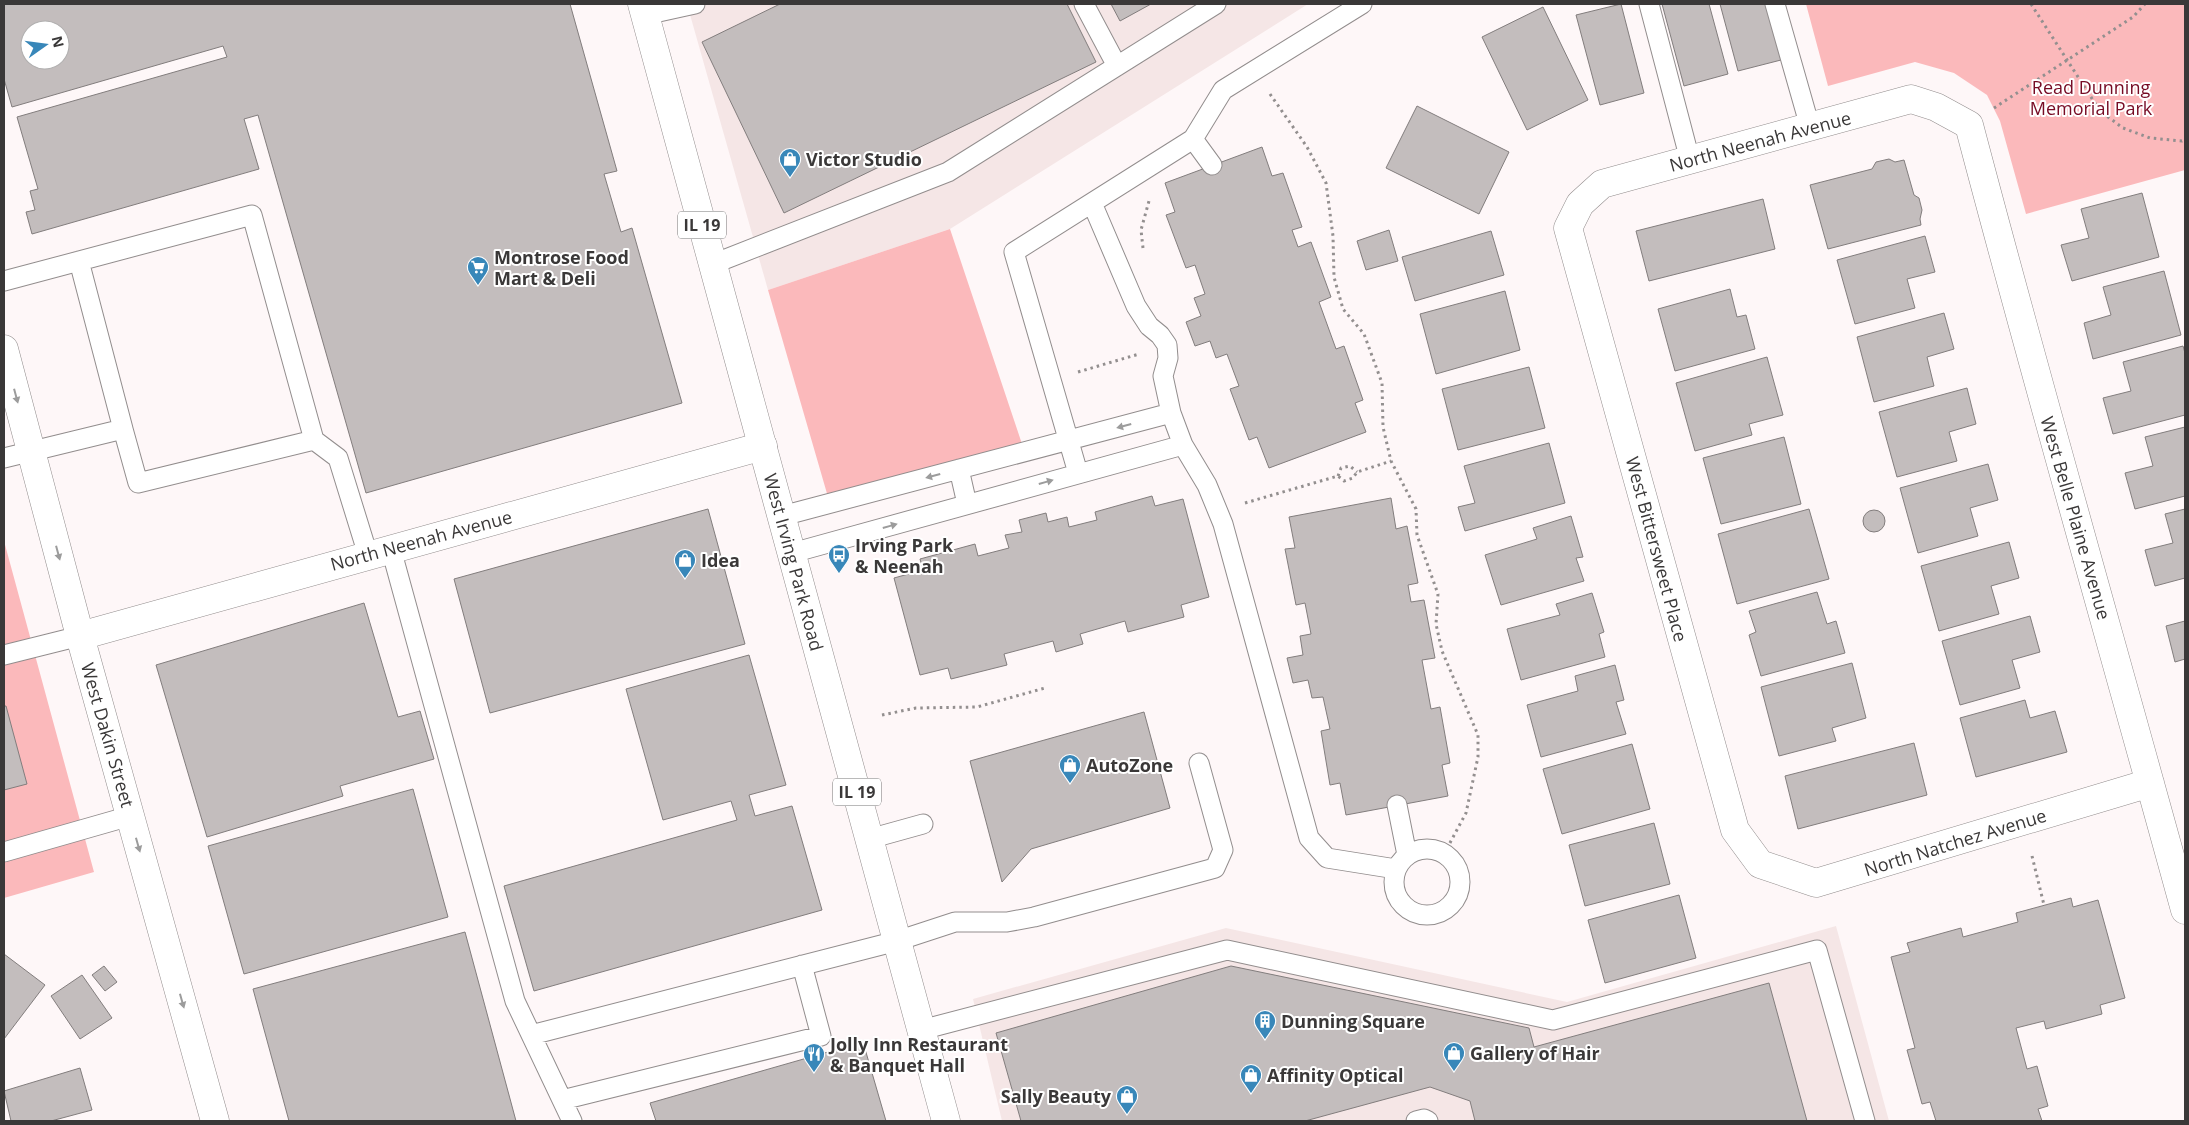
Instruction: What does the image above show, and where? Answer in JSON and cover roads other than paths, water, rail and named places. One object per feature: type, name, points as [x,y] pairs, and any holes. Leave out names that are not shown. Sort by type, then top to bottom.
[{"type":"street","name":"West Irving Park Road","points":[[643,10],[946,1121]]},
{"type":"street","name":"North Neenah Avenue","points":[[1568,228],[1580,204],[1602,184],[1911,99],[1936,107],[1968,125]]},
{"type":"street","name":"West Belle Plaine Avenue","points":[[1968,125],[2185,910]]},
{"type":"street","name":"West Bittersweet Place","points":[[1568,228],[1735,830],[1760,864]]},
{"type":"street","name":"West Dakin Street","points":[[4,349],[80,636],[215,1121]]},
{"type":"street","name":"North Neenah Avenue","points":[[80,636],[763,446]]},
{"type":"street","name":"North Natchez Avenue","points":[[1760,864],[1816,883],[2150,783]]},
{"type":"lane","points":[[643,10],[695,4]]},
{"type":"lane","points":[[1084,4],[1117,66]]},
{"type":"lane","points":[[713,264],[948,172],[1216,4]]},
{"type":"lane","points":[[1078,474],[1014,252],[1193,139],[1223,90],[1362,4]]},
{"type":"lane","points":[[1648,4],[1690,160]]},
{"type":"lane","points":[[1775,4],[1810,127]]},
{"type":"lane","points":[[1193,139],[1212,165]]},
{"type":"lane","points":[[1092,203],[1136,306],[1149,326],[1160,335],[1167,345],[1168,358],[1163,376],[1171,413],[1183,446],[1207,485],[1223,524],[1309,838],[1327,858],[1402,862],[1425,849],[1435,850],[1444,854],[1458,870],[1460,881],[1454,901],[1437,914],[1426,916],[1415,914],[1399,900],[1394,884],[1402,862],[1397,805]]},
{"type":"lane","points":[[4,281],[252,215],[314,440],[338,458],[380,552],[515,1001],[572,1121]]},
{"type":"lane","points":[[79,261],[138,483],[314,440]]},
{"type":"lane","points":[[782,516],[1171,413]]},
{"type":"lane","points":[[4,458],[123,429]]},
{"type":"lane","points":[[792,553],[1183,446]]},
{"type":"lane","points":[[959,470],[967,504]]},
{"type":"lane","points":[[4,655],[80,636]]},
{"type":"lane","points":[[531,1035],[897,940],[955,922],[1007,922],[1034,917],[1215,868],[1223,850],[1199,763]]},
{"type":"lane","points":[[4,852],[130,816]]},
{"type":"lane","points":[[869,838],[922,824]]},
{"type":"lane","points":[[921,1030],[1227,950],[1553,1020],[1817,950],[1865,1121]]},
{"type":"lane","points":[[562,1100],[821,1036],[802,965]]},
{"type":"lane","points":[[1416,1121],[1424,1119],[1428,1121]]},
{"type":"place","name":"Victor Studio","points":[[790,178]]},
{"type":"place","name":"Montrose Food Mart & Deli","points":[[478,286]]},
{"type":"place","name":"Irving Park & Neenah","points":[[839,574]]},
{"type":"place","name":"Idea","points":[[685,579]]},
{"type":"place","name":"AutoZone","points":[[1070,784]]},
{"type":"place","name":"Dunning Square","points":[[1265,1040]]},
{"type":"place","name":"Gallery of Hair","points":[[1454,1072]]},
{"type":"place","name":"Jolly Inn Restaurant & Banquet Hall","points":[[814,1073]]},
{"type":"place","name":"Affinity Optical","points":[[1251,1094]]},
{"type":"place","name":"Sally Beauty","points":[[1127,1115]]},
{"type":"park label","name":"Read Dunning Memorial Park","points":[[2091,97]]}]
